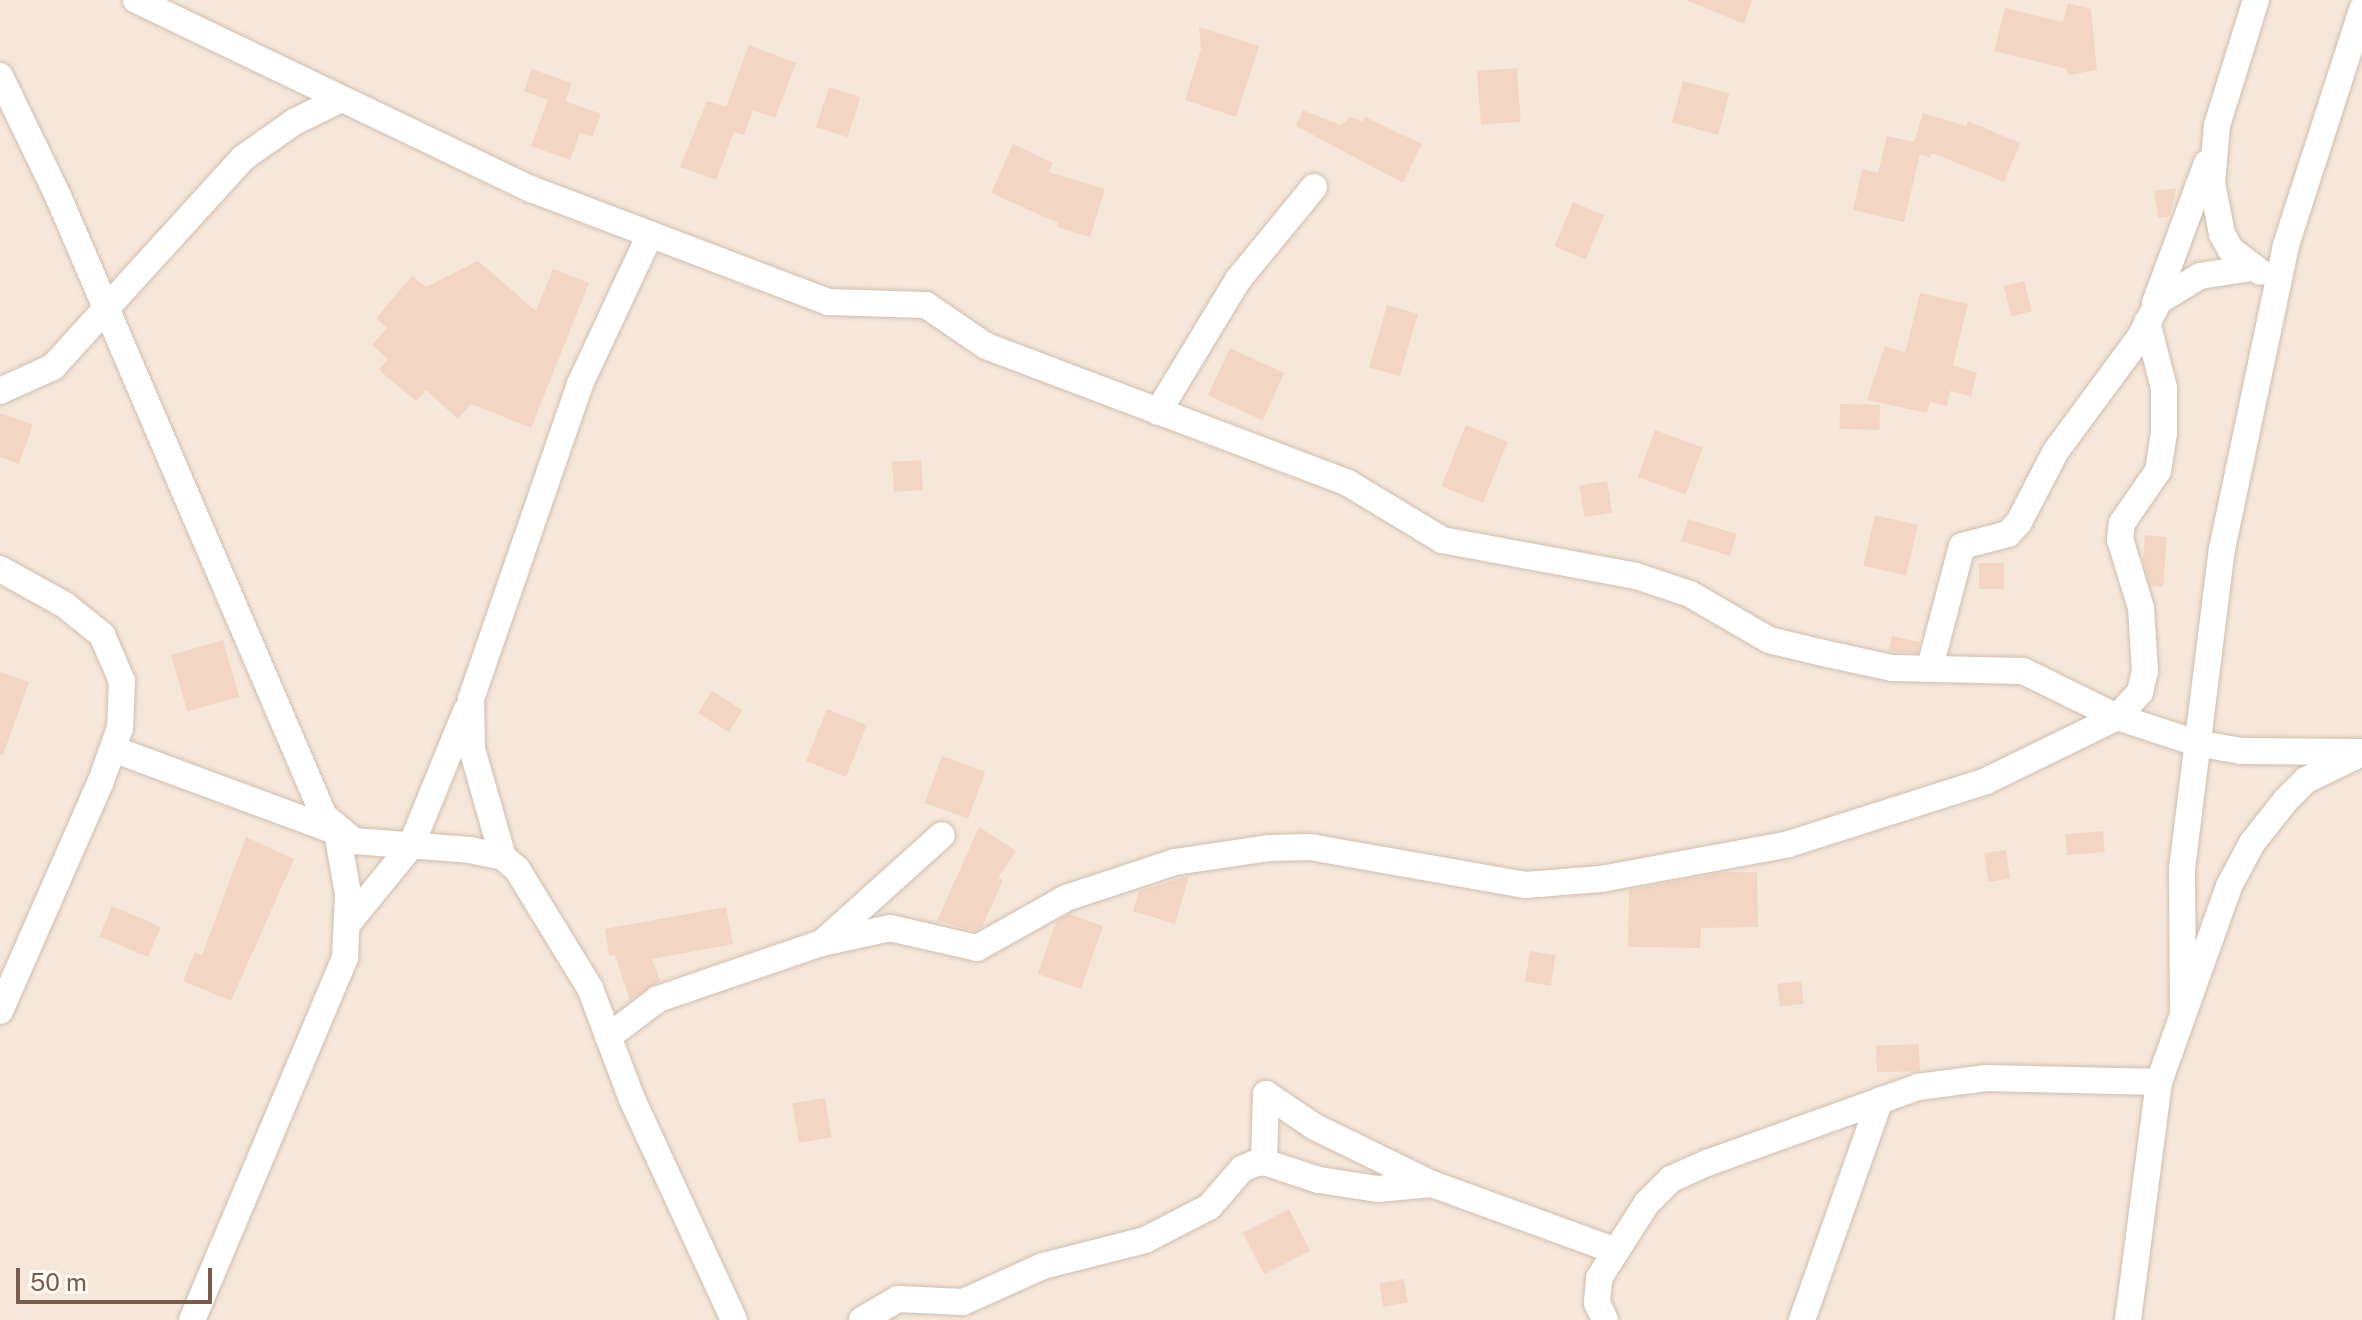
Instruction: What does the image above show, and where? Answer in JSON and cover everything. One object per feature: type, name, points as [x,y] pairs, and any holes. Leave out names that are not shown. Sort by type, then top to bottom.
[{"type":"street","points":[[136,0],[183,8],[339,100],[531,189],[649,237],[828,302],[926,305],[986,346],[1348,483],[1442,540],[1636,576],[1690,594],[1769,640],[1892,668],[2023,671],[2117,717],[2196,743],[2241,751],[2362,753]]},
{"type":"street","points":[[608,1037],[658,999],[822,943],[890,928],[977,948],[1066,898],[1175,862],[1270,848],[1310,847],[1525,885],[1665,870],[1789,844],[1975,786],[2117,717],[2133,705],[2145,671],[2141,608],[2122,553],[2122,523],[2150,490],[2164,433],[2164,388],[2150,316],[2212,150],[2256,0]]},
{"type":"street","points":[[2183,1012],[2182,869],[2222,549],[2279,279],[2362,9]]},
{"type":"street","points":[[0,76],[58,196],[105,310],[302,756],[324,816],[337,832],[349,922],[345,958],[192,1320]]},
{"type":"street","points":[[0,391],[53,367],[243,158],[294,122],[339,100]]},
{"type":"street","points":[[2212,150],[2214,213],[2231,250],[2251,268],[2279,279]]},
{"type":"street","points":[[1158,412],[1238,280],[1314,187]]},
{"type":"street","points":[[349,922],[411,846],[471,699],[580,384],[649,237]]},
{"type":"street","points":[[1930,667],[1962,546],[2008,534],[2019,522],[2056,451],[2150,316],[2175,287],[2200,276],[2251,268]]},
{"type":"street","points":[[0,569],[65,605],[102,635],[122,681],[120,728],[113,749],[0,1011]]},
{"type":"street","points":[[471,699],[472,749],[503,857],[528,886],[590,988],[608,1037],[734,1320]]},
{"type":"street","points":[[113,749],[354,841],[503,857]]},
{"type":"street","points":[[2128,1320],[2159,1082],[2229,886],[2252,843],[2306,780],[2362,753]]},
{"type":"street","points":[[822,943],[942,835]]},
{"type":"street","points":[[1605,1320],[1597,1291],[1616,1251],[1647,1203],[1671,1179],[1918,1087],[1986,1078],[2159,1082]]},
{"type":"street","points":[[1264,1162],[1266,1094],[1315,1127],[1432,1184],[1616,1251]]},
{"type":"street","points":[[1802,1320],[1880,1100]]},
{"type":"street","points":[[862,1320],[898,1299],[963,1302],[1043,1266],[1145,1240],[1209,1207],[1242,1169],[1264,1162],[1319,1180],[1377,1189],[1432,1184]]},
{"type":"shaded area","points":[[0,0],[2362,0],[2362,1320],[0,1320]]},
{"type":"building","points":[[1686,0],[1752,0],[1744,24]]},
{"type":"building","points":[[2068,3],[2091,9],[2097,70],[2068,75],[2067,69],[1994,51],[2005,8],[2063,22]]},
{"type":"building","points":[[1199,27],[1259,46],[1236,117],[1185,100],[1201,49]]},
{"type":"building","points":[[749,45],[796,63],[775,118],[753,110],[744,135],[734,132],[716,180],[680,167],[707,101],[726,107]]},
{"type":"building","points":[[1517,68],[1521,122],[1481,125],[1477,71]]},
{"type":"building","points":[[532,69],[572,83],[565,101],[601,114],[592,137],[580,133],[570,160],[531,146],[548,100],[524,91]]},
{"type":"building","points":[[1683,81],[1729,93],[1718,135],[1672,123]]},
{"type":"building","points":[[829,87],[860,97],[847,137],[816,127]]},
{"type":"building","points":[[1303,110],[1340,125],[1351,117],[1362,122],[1365,117],[1422,144],[1403,183],[1296,126]]},
{"type":"building","points":[[1923,113],[1966,126],[1968,121],[2020,143],[2004,182],[1932,153],[1930,158],[1920,154],[1904,222],[1853,210],[1862,169],[1878,173],[1887,136],[1914,142]]},
{"type":"building","points":[[1013,144],[1053,163],[1049,172],[1105,189],[1090,237],[1057,227],[1058,223],[991,193]]},
{"type":"building","points":[[2176,188],[2170,216],[2158,218],[2154,191]]},
{"type":"building","points":[[1573,202],[1604,215],[1586,259],[1554,246]]},
{"type":"building","points":[[478,261],[536,311],[553,269],[589,283],[531,428],[471,404],[458,419],[426,390],[416,401],[379,370],[388,359],[372,345],[387,328],[376,318],[412,276],[426,287]]},
{"type":"building","points":[[2024,281],[2032,311],[2012,316],[2004,286]]},
{"type":"building","points":[[1920,293],[1968,304],[1953,365],[1977,373],[1971,396],[1950,391],[1947,406],[1930,402],[1927,413],[1867,400],[1885,346],[1905,353]]},
{"type":"building","points":[[1387,305],[1418,314],[1400,376],[1369,367]]},
{"type":"building","points":[[1230,348],[1284,373],[1262,420],[1208,395]]},
{"type":"building","points":[[1840,404],[1880,405],[1880,430],[1840,429]]},
{"type":"building","points":[[0,413],[33,425],[19,464],[0,457]]},
{"type":"building","points":[[1466,425],[1508,442],[1483,503],[1441,486]]},
{"type":"building","points":[[1655,430],[1703,447],[1686,494],[1638,477]]},
{"type":"building","points":[[921,460],[923,490],[894,492],[892,462]]},
{"type":"building","points":[[1607,481],[1612,513],[1584,517],[1579,485]]},
{"type":"building","points":[[1875,515],[1918,525],[1906,576],[1863,566]]},
{"type":"building","points":[[1688,519],[1737,534],[1730,556],[1681,541]]},
{"type":"building","points":[[2145,535],[2167,537],[2163,587],[2151,586],[2143,560]]},
{"type":"building","points":[[1979,563],[2004,563],[2004,589],[1979,589]]},
{"type":"building","points":[[1892,636],[1920,642],[1917,653],[1889,651]]},
{"type":"building","points":[[223,640],[239,697],[187,712],[171,655]]},
{"type":"building","points":[[0,672],[29,682],[3,755],[0,754]]},
{"type":"building","points":[[712,691],[743,710],[729,732],[698,713]]},
{"type":"building","points":[[827,709],[867,725],[846,777],[806,761]]},
{"type":"building","points":[[942,756],[985,772],[968,819],[925,803]]},
{"type":"building","points":[[979,827],[1016,851],[998,878],[1003,880],[982,927],[975,931],[937,921]]},
{"type":"building","points":[[2103,831],[2105,852],[2067,855],[2065,834]]},
{"type":"building","points":[[246,837],[294,859],[231,1001],[183,981],[195,952],[202,955]]},
{"type":"building","points":[[2006,850],[2010,879],[1988,882],[1984,853]]},
{"type":"building","points":[[1725,872],[1757,872],[1758,927],[1701,928],[1700,948],[1628,947],[1629,890]]},
{"type":"building","points":[[1189,876],[1175,924],[1133,911],[1139,891]]},
{"type":"building","points":[[112,906],[161,927],[148,957],[99,936]]},
{"type":"building","points":[[726,907],[733,944],[652,959],[660,981],[630,1000],[615,955],[609,956],[605,929]]},
{"type":"building","points":[[1069,914],[1103,926],[1081,989],[1038,974],[1056,922]]},
{"type":"building","points":[[1530,951],[1556,955],[1551,986],[1525,982]]},
{"type":"building","points":[[1801,981],[1804,1004],[1780,1007],[1777,984]]},
{"type":"building","points":[[1919,1044],[1920,1071],[1877,1072],[1876,1046]]},
{"type":"building","points":[[825,1098],[831,1138],[799,1143],[792,1103]]},
{"type":"building","points":[[1289,1209],[1310,1251],[1264,1274],[1243,1233]]},
{"type":"building","points":[[1404,1279],[1408,1303],[1383,1307],[1379,1283]]}]
